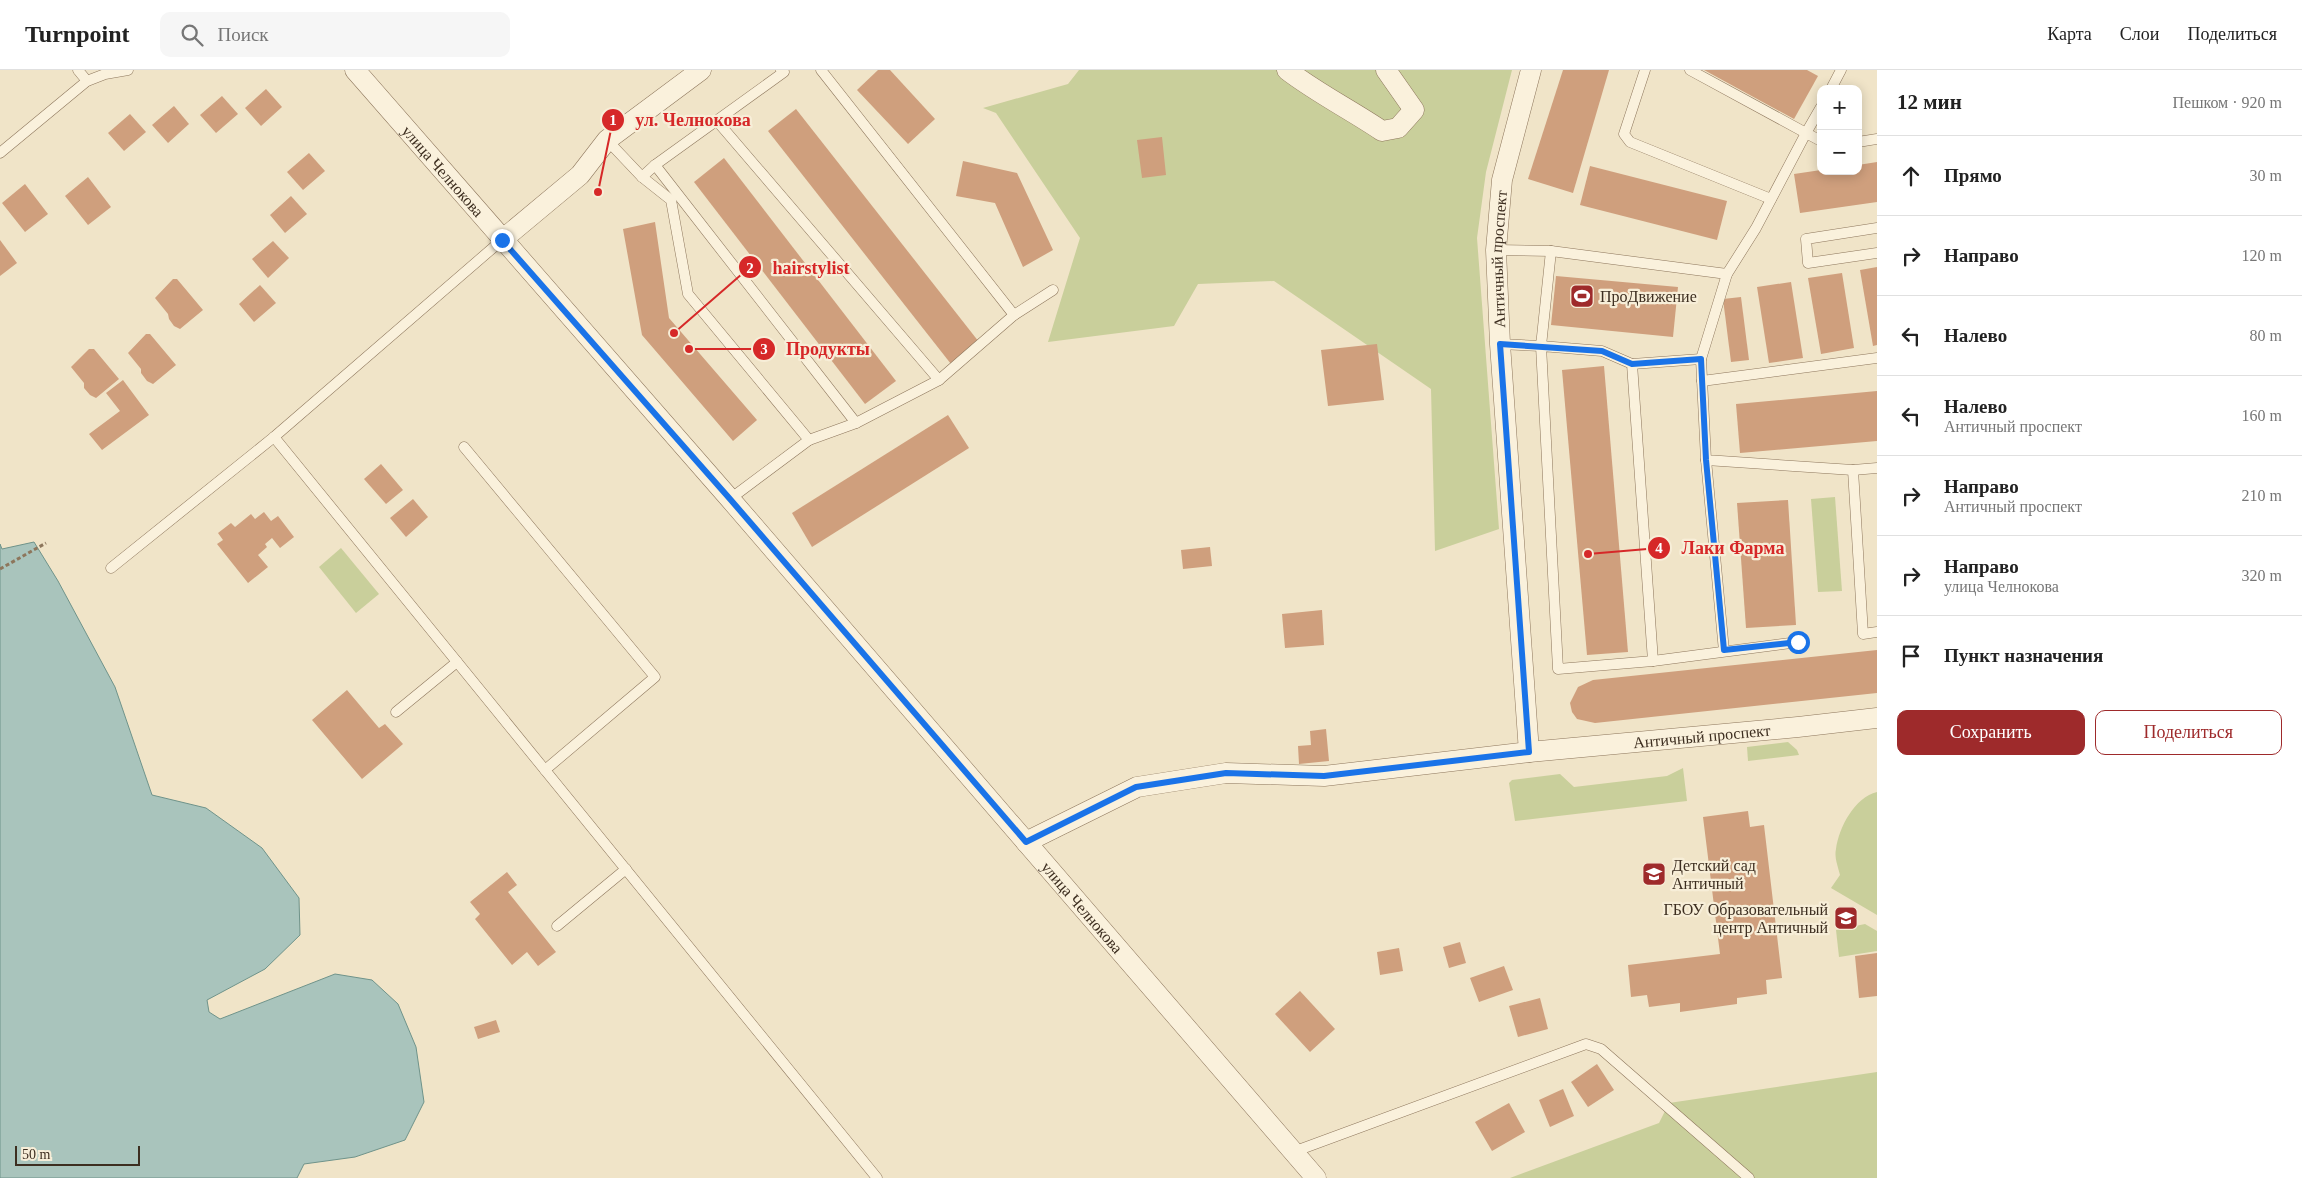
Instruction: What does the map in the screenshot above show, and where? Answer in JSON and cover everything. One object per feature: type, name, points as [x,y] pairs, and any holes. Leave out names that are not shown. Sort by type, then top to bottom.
[{"type":"street","name":"улица Челнокова","points":[[355,70],[730,499],[1316,1178]]},
{"type":"street","points":[[502,240],[580,175],[607,140],[701,70]]},
{"type":"street","points":[[1287,70],[1322,95],[1382,131],[1398,128],[1414,110],[1386,70]]},
{"type":"street","name":"Античный проспект","points":[[1529,752],[1500,344],[1496,250],[1502,180],[1530,70]]},
{"type":"street","name":"Античный проспект","points":[[1026,842],[1136,787],[1226,773],[1324,776],[1529,752],[1877,718]]},
{"type":"lane","points":[[78,70],[87,81]]},
{"type":"lane","points":[[0,153],[87,81],[105,74],[128,70]]},
{"type":"lane","points":[[642,177],[655,165],[784,72],[781,70]]},
{"type":"lane","points":[[821,70],[1014,315]]},
{"type":"lane","points":[[1645,70],[1624,134],[1630,142],[1771,199]]},
{"type":"lane","points":[[1690,70],[1817,139]]},
{"type":"lane","points":[[1833,85],[1841,70]]},
{"type":"lane","points":[[1724,650],[1706,460],[1701,359],[1727,274],[1771,199],[1817,114]]},
{"type":"lane","points":[[717,121],[939,380]]},
{"type":"lane","points":[[1862,141],[1877,139]]},
{"type":"lane","points":[[607,140],[642,177],[671,200],[688,294],[810,440]]},
{"type":"lane","points":[[655,165],[856,423]]},
{"type":"lane","points":[[1877,228],[1806,239],[1808,263],[1877,253]]},
{"type":"lane","points":[[111,568],[274,437],[502,240]]},
{"type":"lane","points":[[1496,250],[1551,251],[1727,274]]},
{"type":"lane","points":[[1551,251],[1541,346],[1558,669],[1653,661],[1724,650],[1798,642]]},
{"type":"lane","points":[[730,499],[810,440],[856,423],[939,380],[1014,315],[1053,290]]},
{"type":"lane","points":[[1500,344],[1602,351],[1632,364],[1701,359]]},
{"type":"lane","points":[[1702,380],[1877,358]]},
{"type":"lane","points":[[1632,364],[1653,661]]},
{"type":"lane","points":[[274,437],[877,1178]]},
{"type":"lane","points":[[464,447],[655,677],[545,770]]},
{"type":"lane","points":[[1706,460],[1853,470],[1877,468]]},
{"type":"lane","points":[[1853,470],[1863,634],[1877,632]]},
{"type":"lane","points":[[396,712],[457,662]]},
{"type":"lane","points":[[557,926],[626,869]]},
{"type":"lane","points":[[1293,1152],[1586,1044],[1601,1049],[1749,1178]]},
{"type":"path","points":[[0,569],[46,543]]},
{"type":"green space","points":[[1079,70],[1512,70],[1486,172],[1477,238],[1499,529],[1435,551],[1431,389],[1274,281],[1198,284],[1174,326],[1048,342],[1080,238],[996,113],[983,108],[1068,84]]},
{"type":"green space","points":[[1835,497],[1842,591],[1818,592],[1811,499]]},
{"type":"green space","points":[[341,548],[379,594],[356,613],[319,567]]},
{"type":"green space","points":[[1788,742],[1797,750],[1799,755],[1748,761],[1747,747]]},
{"type":"green space","points":[[1683,768],[1687,801],[1515,821],[1509,783],[1512,780],[1560,774],[1574,787],[1667,776]]},
{"type":"green space","points":[[1877,792],[1877,915],[1831,888],[1840,875],[1836,862],[1836,852],[1844,823],[1855,806],[1869,795]]},
{"type":"green space","points":[[1865,924],[1877,931],[1877,951],[1839,957],[1836,930]]},
{"type":"green space","points":[[1877,1072],[1877,1178],[1510,1178],[1659,1123],[1669,1103]]},
{"type":"water","points":[[34,542],[58,581],[115,687],[152,795],[206,808],[262,848],[299,898],[300,935],[265,969],[207,1000],[209,1012],[220,1019],[335,974],[372,980],[398,1004],[416,1047],[424,1102],[405,1140],[355,1157],[304,1164],[297,1178],[0,1178],[0,544],[2,549]]},
{"type":"building","points":[[878,70],[890,70],[935,119],[908,144],[857,90]]},
{"type":"building","points":[[1563,70],[1609,70],[1573,193],[1528,179]]},
{"type":"building","points":[[1704,70],[1807,70],[1818,76],[1794,119]]},
{"type":"building","points":[[266,89],[282,107],[261,126],[245,108]]},
{"type":"building","points":[[222,96],[238,114],[216,133],[200,115]]},
{"type":"building","points":[[174,106],[189,124],[168,143],[152,125]]},
{"type":"building","points":[[796,109],[979,342],[951,364],[768,131]]},
{"type":"building","points":[[130,114],[146,132],[124,151],[108,133]]},
{"type":"building","points":[[1162,137],[1166,175],[1142,178],[1137,140]]},
{"type":"building","points":[[309,153],[325,171],[303,190],[287,172]]},
{"type":"building","points":[[724,158],[896,381],[865,404],[694,182]]},
{"type":"building","points":[[963,161],[1017,173],[1053,250],[1023,267],[995,203],[956,196]]},
{"type":"building","points":[[1877,162],[1877,202],[1800,213],[1794,174],[1817,171],[1817,175],[1862,175],[1862,164]]},
{"type":"building","points":[[1590,166],[1727,201],[1717,240],[1580,205]]},
{"type":"building","points":[[88,177],[111,207],[88,225],[65,196]]},
{"type":"building","points":[[25,184],[48,214],[25,232],[2,203]]},
{"type":"building","points":[[291,196],[307,214],[285,233],[270,215]]},
{"type":"building","points":[[655,222],[669,318],[757,420],[733,441],[642,335],[623,229]]},
{"type":"building","points":[[0,240],[17,263],[0,276]]},
{"type":"building","points":[[273,241],[289,258],[268,278],[252,259]]},
{"type":"building","points":[[1877,267],[1877,345],[1873,346],[1860,270]]},
{"type":"building","points":[[1842,273],[1854,348],[1821,354],[1808,278]]},
{"type":"building","points":[[1556,276],[1678,287],[1673,337],[1551,325]]},
{"type":"building","points":[[173,279],[177,279],[203,310],[180,329],[174,326],[168,314],[155,298]]},
{"type":"building","points":[[1791,282],[1803,358],[1769,363],[1757,287]]},
{"type":"building","points":[[260,285],[276,303],[254,322],[239,304]]},
{"type":"building","points":[[1741,297],[1749,360],[1731,362],[1723,299]]},
{"type":"building","points":[[146,334],[150,334],[176,365],[153,384],[147,381],[141,373],[141,369],[128,353]]},
{"type":"building","points":[[1377,344],[1384,400],[1328,406],[1321,350]]},
{"type":"building","points":[[89,349],[94,349],[119,379],[96,398],[90,395],[84,388],[84,383],[71,367]]},
{"type":"building","points":[[1604,366],[1628,652],[1587,655],[1562,370]]},
{"type":"building","points":[[123,380],[149,415],[102,450],[89,434],[120,411],[106,393]]},
{"type":"building","points":[[1877,391],[1877,441],[1740,453],[1736,404]]},
{"type":"building","points":[[948,415],[969,448],[812,547],[792,513]]},
{"type":"building","points":[[381,464],[403,490],[386,504],[364,479]]},
{"type":"building","points":[[413,499],[428,517],[406,537],[390,518]]},
{"type":"building","points":[[1788,500],[1796,625],[1746,628],[1737,503]]},
{"type":"building","points":[[264,512],[271,521],[278,516],[294,537],[280,548],[272,538],[265,544],[267,547],[258,555],[268,567],[248,583],[217,544],[223,540],[218,533],[231,523],[235,527],[251,514],[255,519]]},
{"type":"building","points":[[1210,547],[1212,566],[1183,569],[1181,550]]},
{"type":"building","points":[[1322,610],[1324,645],[1285,648],[1282,614]]},
{"type":"building","points":[[1877,650],[1877,693],[1595,723],[1577,719],[1572,712],[1570,703],[1578,687],[1593,680]]},
{"type":"building","points":[[347,690],[379,728],[385,724],[403,744],[362,779],[312,720]]},
{"type":"building","points":[[1326,729],[1329,761],[1299,764],[1298,746],[1311,745],[1310,731]]},
{"type":"building","name":"Детский сад Античный","points":[[1748,811],[1750,827],[1764,825],[1782,978],[1766,980],[1767,994],[1737,998],[1737,1004],[1680,1012],[1680,1003],[1649,1007],[1647,995],[1631,997],[1628,965],[1720,954],[1703,817]]},
{"type":"building","points":[[507,872],[517,885],[508,892],[556,952],[538,966],[527,952],[512,965],[475,919],[480,914],[470,902]]},
{"type":"building","points":[[1460,942],[1466,963],[1449,968],[1443,947]]},
{"type":"building","points":[[1399,948],[1403,971],[1380,975],[1377,952]]},
{"type":"building","points":[[1877,953],[1877,996],[1859,998],[1855,956]]},
{"type":"building","points":[[1504,966],[1513,990],[1479,1002],[1470,978]]},
{"type":"building","points":[[1300,991],[1335,1029],[1310,1052],[1275,1014]]},
{"type":"building","points":[[1540,998],[1548,1029],[1518,1037],[1509,1006]]},
{"type":"building","points":[[496,1020],[500,1032],[478,1039],[474,1027]]},
{"type":"building","points":[[1597,1064],[1614,1090],[1588,1107],[1571,1082]]},
{"type":"building","points":[[1563,1089],[1574,1116],[1550,1127],[1539,1100]]},
{"type":"building","points":[[1509,1103],[1525,1132],[1492,1151],[1475,1122]]},
{"type":"place","name":"ул. Челнокова","points":[[598,192]]},
{"type":"place","name":"ПроДвижение","points":[[1582,296]]},
{"type":"place","name":"hairstylist","points":[[674,333]]},
{"type":"place","name":"Продукты","points":[[689,349]]},
{"type":"place","name":"Лаки Фарма","points":[[1588,554]]},
{"type":"place","name":"Детский сад Античный","points":[[1654,874]]},
{"type":"place","name":"ГБОУ Образовательный центр Античный","points":[[1846,918]]},
{"type":"route","points":[[502,240],[730,499],[1026,842],[1136,787],[1226,773],[1324,776],[1475,760],[1529,752],[1500,344],[1602,351],[1632,364],[1701,359],[1706,460],[1724,650],[1798,642]]}]
